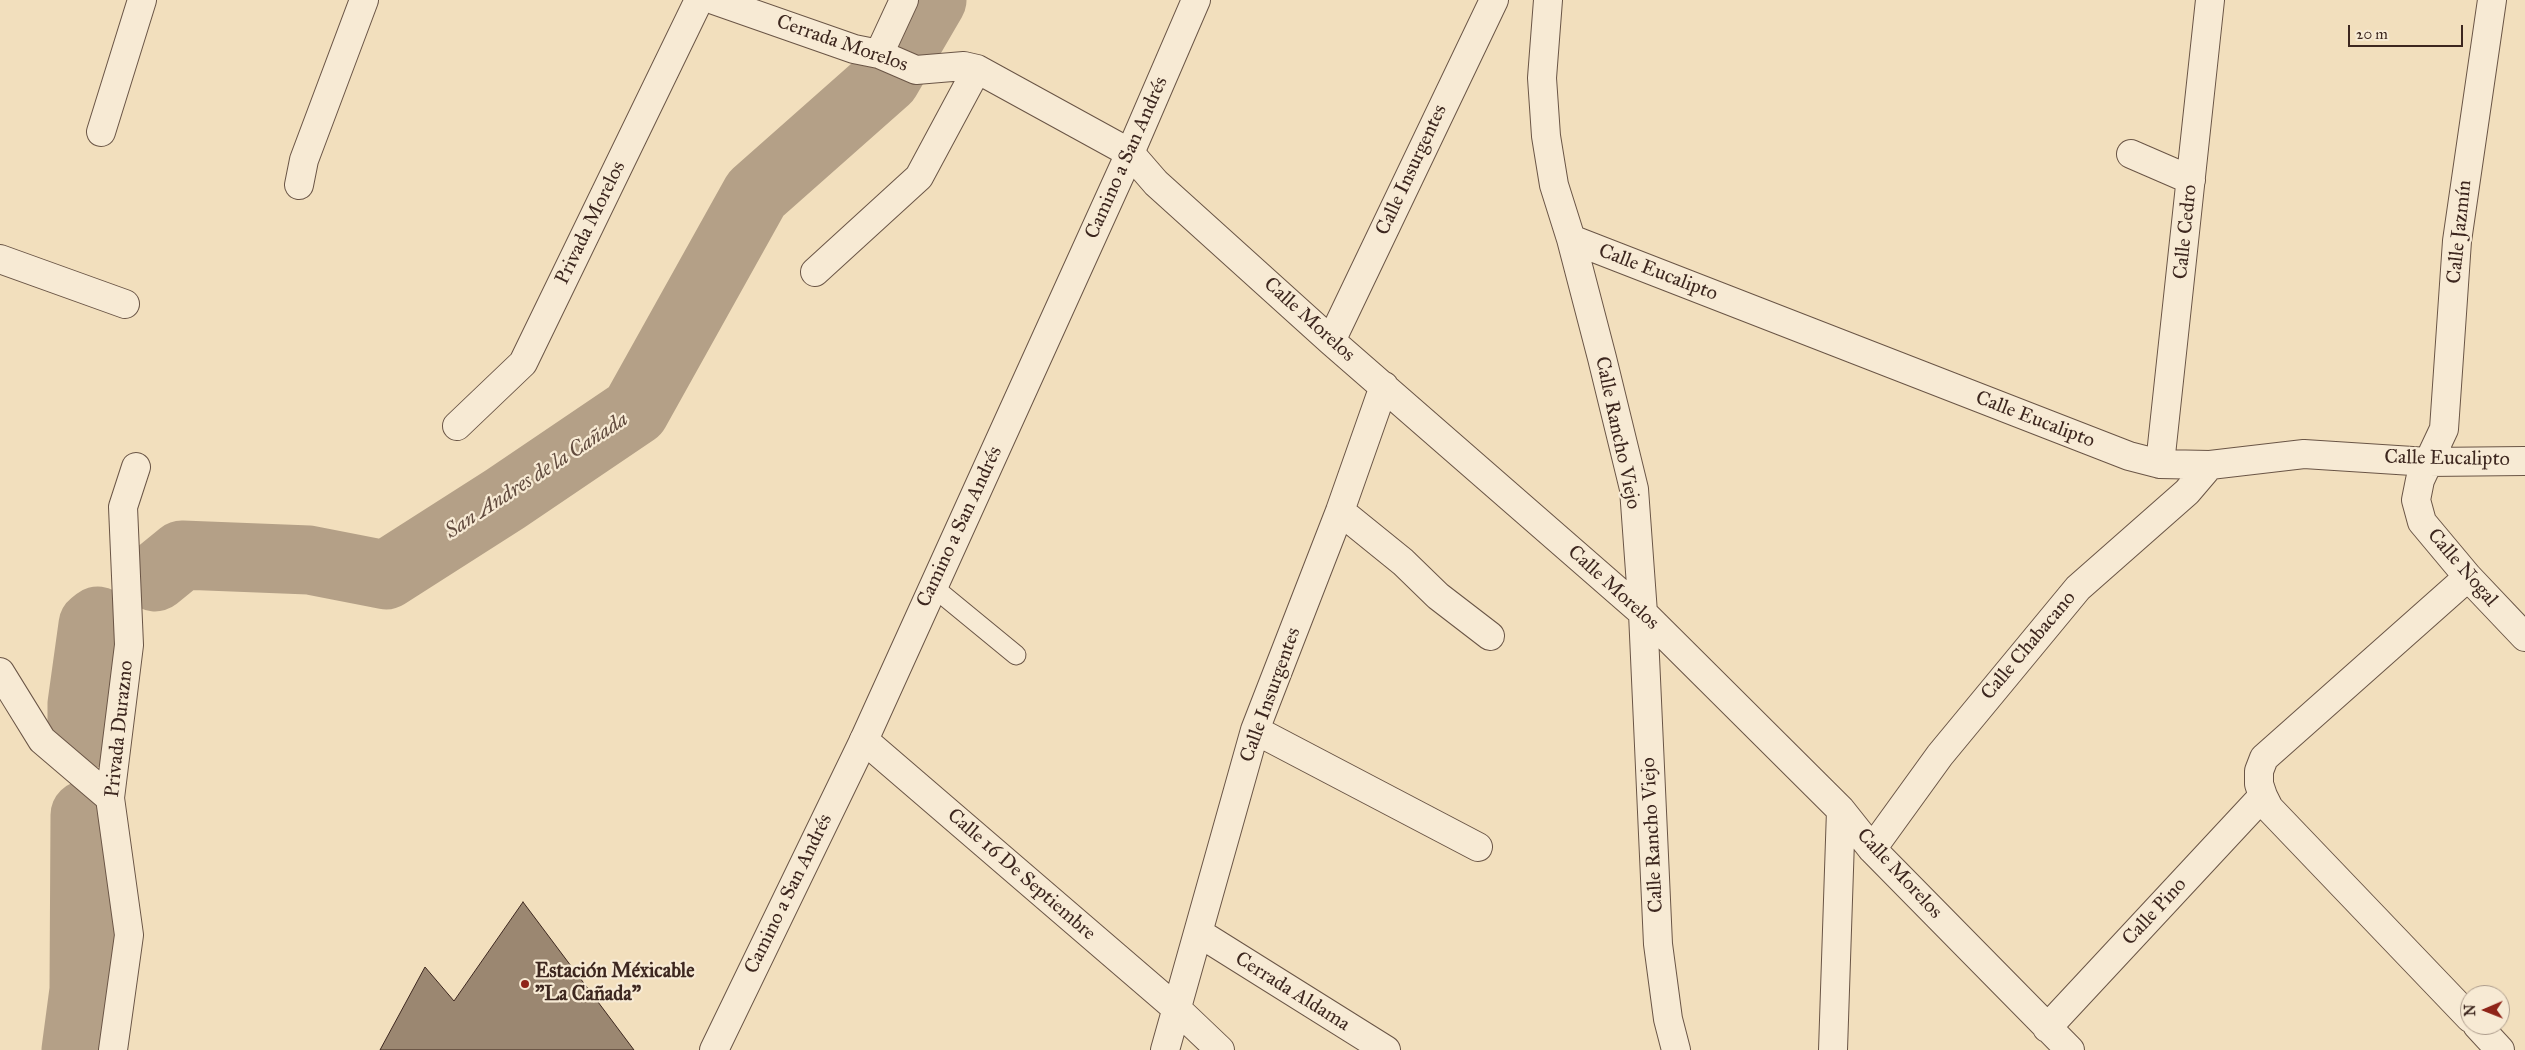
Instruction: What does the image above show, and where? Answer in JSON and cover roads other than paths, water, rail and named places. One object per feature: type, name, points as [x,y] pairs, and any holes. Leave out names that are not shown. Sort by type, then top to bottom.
[{"type":"street","points":[[101,132],[142,0]]},
{"type":"street","points":[[299,185],[304,160],[364,0]]},
{"type":"street","name":"Privada Morelos","points":[[457,426],[524,363],[699,0]]},
{"type":"street","points":[[884,56],[904,0]]},
{"type":"street","name":"Camino a San Andrés","points":[[714,1050],[864,740],[932,586],[1130,153],[1196,0]]},
{"type":"street","name":"Calle Insurgentes","points":[[1331,341],[1494,0]]},
{"type":"street","name":"Calle Rancho Viejo","points":[[1548,0],[1542,78],[1546,136],[1554,185],[1571,239],[1634,489],[1643,613],[1658,944],[1668,1019],[1676,1050]]},
{"type":"street","name":"Calle Cedro","points":[[2160,464],[2210,0]]},
{"type":"street","name":"Calle Jazmín","points":[[2428,462],[2444,429],[2457,241],[2492,0]]},
{"type":"street","name":"Cerrada Morelos","points":[[728,2],[854,49],[884,56],[916,70],[964,66],[977,69],[1130,153]]},
{"type":"street","points":[[815,272],[919,177],[977,69]]},
{"type":"street","name":"Calle Morelos","points":[[1130,153],[1156,183],[1331,341],[1643,613],[1841,810],[1872,849],[2070,1050]]},
{"type":"street","points":[[2131,154],[2191,180]]},
{"type":"street","name":"Calle Eucalipto","points":[[1571,239],[2129,456],[2160,464],[2210,465],[2304,454],[2428,462],[2525,461]]},
{"type":"street","points":[[0,259],[125,304]]},
{"type":"street","name":"Calle Insurgentes","points":[[1165,1050],[1178,1010],[1255,730],[1340,511],[1384,386]]},
{"type":"street","name":"Calle Nogal","points":[[2428,462],[2416,500],[2422,522],[2468,577],[2525,637]]},
{"type":"street","name":"Calle Chabacano","points":[[1872,849],[1940,754],[2078,588],[2187,492],[2210,465]]},
{"type":"street","name":"Privada Durazno","points":[[113,1050],[129,935],[110,798],[129,645],[123,507],[136,467]]},
{"type":"street","points":[[1340,511],[1403,562],[1438,596],[1490,636]]},
{"type":"street","points":[[2460,1008],[2270,808],[2263,796],[2259,777],[2264,758],[2468,577]]},
{"type":"street","points":[[0,672],[42,740],[110,798]]},
{"type":"street","points":[[1255,730],[1478,847]]},
{"type":"street","name":"Calle 16 De Septiembre","points":[[864,740],[1178,1010],[1220,1050]]},
{"type":"street","name":"Calle Pino","points":[[2047,1028],[2263,796]]},
{"type":"street","points":[[1833,1050],[1841,810]]},
{"type":"street","name":"Cerrada Aldama","points":[[1198,933],[1386,1050]]},
{"type":"street","points":[[2486,1035],[2500,1050]]},
{"type":"lane","points":[[932,586],[1016,655]]},
{"type":"waterway","name":"San Andres de la Cañada","points":[[155,577],[182,555],[309,560],[386,575],[505,499],[635,411],[756,194],[886,79],[932,0]]},
{"type":"waterway","name":"San Andres de la Cañada","points":[[82,737],[82,704],[93,625],[98,621]]},
{"type":"waterway","name":"San Andres de la Cañada","points":[[76,1050],[84,990],[85,815]]},
{"type":"place","name":"Estación Méxicable \"La Cañada\"","points":[[525,984]]}]
